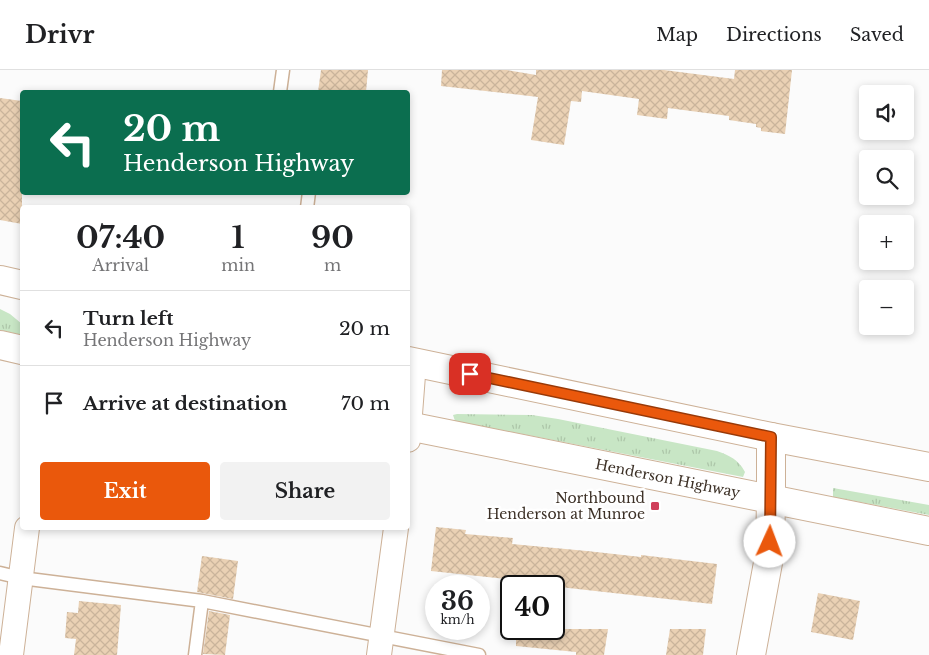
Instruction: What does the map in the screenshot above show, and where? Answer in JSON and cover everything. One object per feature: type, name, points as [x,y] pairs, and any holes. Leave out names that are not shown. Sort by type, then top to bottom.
[{"type":"main road","points":[[0,280],[20,285]]},
{"type":"main road","points":[[0,345],[20,350]]},
{"type":"main road","points":[[410,361],[771,437],[929,468]]},
{"type":"main road","name":"Henderson Highway","points":[[410,431],[929,531]]},
{"type":"main road","points":[[751,655],[770,552],[771,437]]},
{"type":"street","points":[[11,655],[10,576],[26,530]]},
{"type":"street","points":[[380,646],[396,530]]},
{"type":"lane","points":[[280,90],[283,70]]},
{"type":"lane","points":[[10,576],[202,601],[380,646],[478,655]]},
{"type":"lane","points":[[195,655],[202,601]]},
{"type":"green space","points":[[0,309],[20,322],[20,335],[0,330]]},
{"type":"green space","points":[[453,415],[532,415],[717,451],[733,458],[745,472],[743,477],[455,421]]},
{"type":"green space","points":[[833,488],[929,505],[929,515],[833,497]]},
{"type":"building","points":[[321,70],[368,70],[366,90],[318,90]]},
{"type":"building","points":[[442,70],[507,70],[536,75],[536,70],[664,70],[734,79],[735,70],[792,70],[785,134],[761,131],[761,128],[756,127],[756,124],[729,120],[729,116],[668,108],[667,119],[637,115],[639,99],[582,91],[581,102],[571,101],[564,145],[531,140],[538,97],[441,86]]},
{"type":"building","points":[[0,98],[20,101],[20,195],[22,195],[22,205],[20,205],[20,224],[0,220]]},
{"type":"building","points":[[436,527],[466,530],[465,534],[513,538],[512,544],[641,557],[641,555],[717,564],[712,604],[565,588],[565,575],[500,575],[500,578],[490,577],[490,575],[431,571]]},
{"type":"building","points":[[202,556],[238,561],[233,599],[197,592]]},
{"type":"building","points":[[818,593],[860,601],[853,640],[811,632]]},
{"type":"building","points":[[79,601],[121,605],[117,655],[74,655],[76,639],[65,638],[67,612],[78,613]]},
{"type":"building","points":[[209,611],[230,615],[225,655],[203,654]]},
{"type":"building","points":[[565,629],[608,629],[604,655],[576,655],[576,652],[516,646],[516,640],[565,640]]},
{"type":"building","points":[[670,629],[706,629],[703,655],[666,655]]},
{"type":"place","name":"Northbound Henderson at Munroe","points":[[655,506]]},
{"type":"route","points":[[470,374],[771,437],[770,542]]}]
